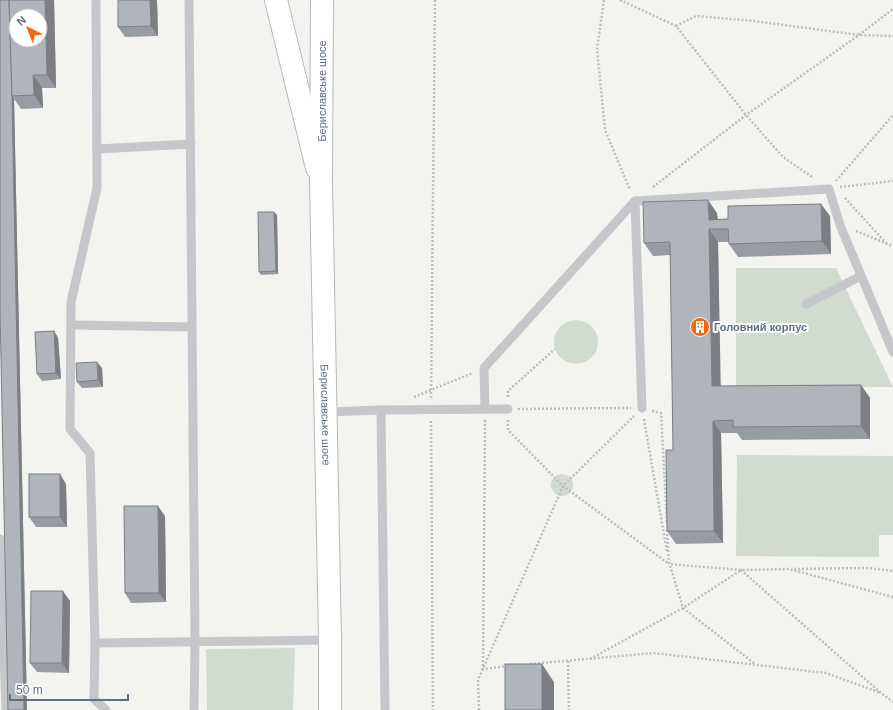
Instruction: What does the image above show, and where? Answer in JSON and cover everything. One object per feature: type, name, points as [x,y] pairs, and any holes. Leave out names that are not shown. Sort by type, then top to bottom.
[{"type":"main road","points":[[276,0],[321,182]]},
{"type":"main road","name":"Бериславське шосе","points":[[322,0],[321,182],[330,710]]},
{"type":"lane","points":[[96,0],[97,188],[71,302],[70,429],[90,453],[95,643],[94,699],[106,710]]},
{"type":"lane","points":[[189,0],[195,642],[194,710]]},
{"type":"lane","points":[[97,149],[191,144]]},
{"type":"lane","points":[[485,409],[484,368],[634,201],[832,188],[840,224],[893,352]]},
{"type":"lane","points":[[634,201],[642,408]]},
{"type":"lane","points":[[806,304],[861,276]]},
{"type":"lane","points":[[71,324],[192,327]]},
{"type":"lane","points":[[326,412],[508,409]]},
{"type":"lane","points":[[381,410],[385,710]]},
{"type":"lane","points":[[0,539],[6,710]]},
{"type":"lane","points":[[95,643],[330,640]]},
{"type":"path","points":[[433,710],[431,390],[435,0]]},
{"type":"path","points":[[604,0],[597,50],[605,130],[634,201],[746,115],[859,35],[893,8]]},
{"type":"path","points":[[620,0],[676,26],[746,115],[782,157],[832,188],[886,243]]},
{"type":"path","points":[[676,26],[696,16],[754,21],[859,35],[893,36]]},
{"type":"path","points":[[832,188],[893,115]]},
{"type":"path","points":[[832,188],[893,181]]},
{"type":"path","points":[[840,224],[893,246]]},
{"type":"path","points":[[555,349],[508,391],[508,430],[563,486],[669,564],[741,570],[868,568],[893,571]]},
{"type":"path","points":[[410,398],[484,368]]},
{"type":"path","points":[[508,409],[642,408]]},
{"type":"path","points":[[479,710],[478,680],[563,486],[642,408]]},
{"type":"path","points":[[642,408],[669,564],[683,608],[756,665]]},
{"type":"path","points":[[483,669],[485,409]]},
{"type":"path","points":[[661,413],[669,564]]},
{"type":"path","points":[[790,569],[893,597]]},
{"type":"path","points":[[589,659],[683,608],[741,570]]},
{"type":"path","points":[[741,570],[893,702]]},
{"type":"path","points":[[530,664],[654,654],[826,673],[881,693]]},
{"type":"path","points":[[568,661],[569,710]]},
{"type":"path","points":[[483,669],[514,666]]},
{"type":"shaded area","points":[[736,268],[836,268],[893,387],[736,387]]},
{"type":"shaded area","points":[[576,320],[588,324],[594,330],[598,342],[594,354],[588,360],[576,364],[564,360],[558,354],[554,342],[558,330],[564,324]]},
{"type":"shaded area","points":[[737,455],[893,456],[893,535],[879,535],[879,557],[736,556]]},
{"type":"shaded area","points":[[562,474],[570,477],[573,485],[570,493],[562,496],[554,493],[551,485],[554,477]]},
{"type":"shaded area","points":[[295,648],[293,710],[207,710],[206,649]]},
{"type":"building","points":[[0,0],[9,0],[8,48],[10,48],[12,96],[24,710],[8,710],[0,309]]},
{"type":"building","points":[[9,0],[45,0],[45,8],[9,8]]},
{"type":"building","points":[[118,0],[150,0],[151,26],[118,27]]},
{"type":"building","points":[[10,48],[46,48],[47,75],[33,75],[34,95],[12,96]]},
{"type":"building","name":"Головний корпус","points":[[708,200],[709,220],[728,219],[728,206],[821,204],[822,241],[729,244],[728,229],[709,229],[712,386],[861,385],[861,426],[733,427],[733,420],[713,421],[714,531],[667,531],[666,450],[673,450],[670,242],[644,243],[643,202]]},
{"type":"building","points":[[258,212],[274,212],[276,271],[259,272]]},
{"type":"building","points":[[54,331],[56,373],[37,374],[35,332]]},
{"type":"building","points":[[97,362],[98,380],[77,382],[76,363]]},
{"type":"building","points":[[29,474],[60,474],[60,517],[29,517]]},
{"type":"building","points":[[124,506],[158,506],[159,593],[125,593]]},
{"type":"building","points":[[31,591],[63,591],[62,663],[30,663]]},
{"type":"building","points":[[505,664],[542,664],[542,710],[505,710]]},
{"type":"place","name":"Головний корпус","points":[[700,327]]}]
